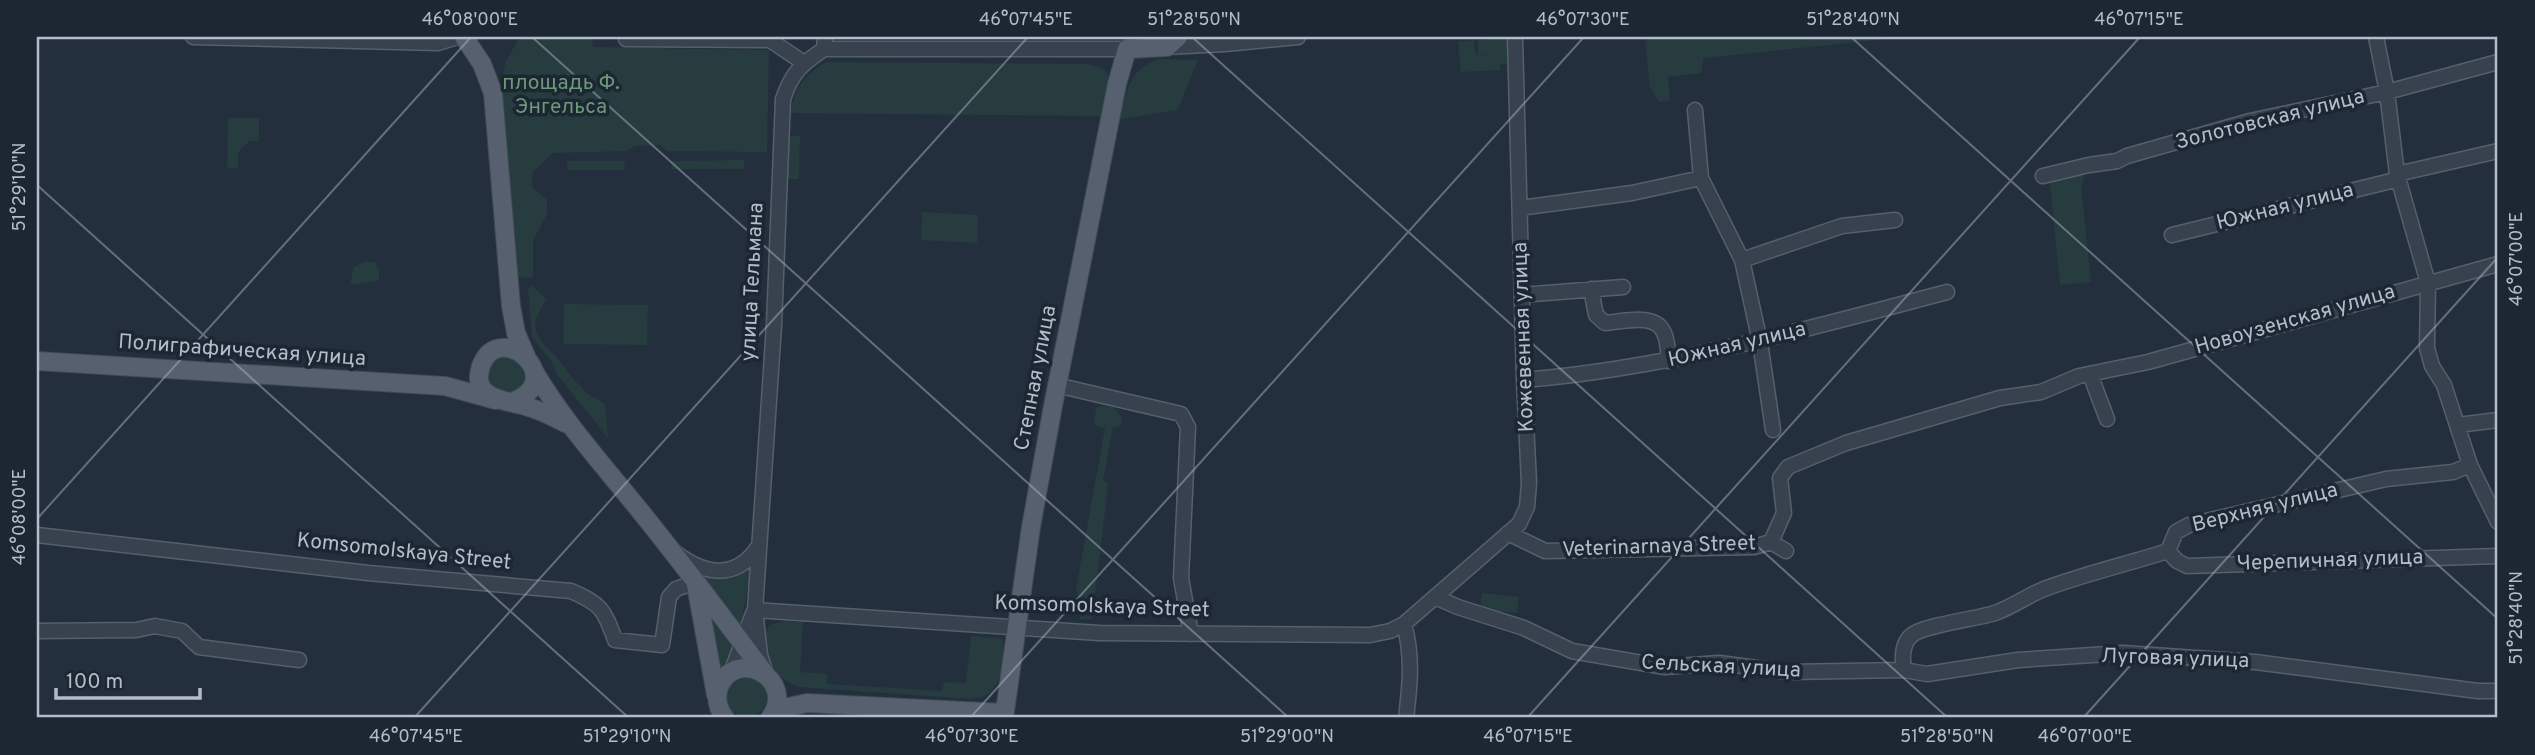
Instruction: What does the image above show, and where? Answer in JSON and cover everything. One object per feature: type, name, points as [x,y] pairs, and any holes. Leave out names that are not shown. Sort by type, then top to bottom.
[{"type":"main road","name":"Полиграфическая улица","points":[[464,37],[482,64],[493,93],[511,306],[516,333],[530,364],[572,428],[696,582],[771,682]]},
{"type":"main road","points":[[1127,49],[1164,42]]},
{"type":"main road","name":"Степная улица","points":[[1004,716],[1031,527],[1056,386],[1107,130],[1127,49]]},
{"type":"main road","points":[[445,386],[464,379],[488,358],[509,348],[530,364],[533,382],[529,391],[520,399],[504,401],[485,391],[481,382],[488,358],[504,330],[511,306]]},
{"type":"main road","name":"Полиграфическая улица","points":[[37,361],[445,386],[542,412],[572,428]]},
{"type":"main road","name":"Полиграфическая улица","points":[[696,582],[721,712]]},
{"type":"main road","points":[[731,673],[748,668],[807,703]]},
{"type":"main road","name":"улица Тельмана","points":[[721,712],[718,689],[731,673]]},
{"type":"main road","name":"улица Тельмана","points":[[771,682],[777,701],[771,717]]},
{"type":"main road","points":[[771,717],[784,708],[807,703],[1004,716]]},
{"type":"street","points":[[193,37],[438,43],[457,37]]},
{"type":"street","points":[[1164,42],[1225,44],[1298,37]]},
{"type":"street","name":"Кожевенная улица","points":[[1435,597],[1519,524],[1527,507],[1529,483],[1515,37]]},
{"type":"street","points":[[2376,37],[2398,177],[2428,283],[2427,348],[2432,366],[2444,385],[2470,465],[2498,522]]},
{"type":"street","points":[[626,39],[771,40],[804,63]]},
{"type":"street","points":[[825,43],[1127,49]]},
{"type":"street","name":"улица Тельмана","points":[[771,682],[760,655],[755,610],[774,325],[783,99],[790,78],[825,43]]},
{"type":"street","name":"Золотовская улица","points":[[2043,176],[2117,161],[2250,121],[2386,92],[2498,62]]},
{"type":"street","points":[[1695,110],[1701,178],[1742,260],[1760,342],[1773,430]]},
{"type":"street","name":"Южная улица","points":[[2172,235],[2498,150]]},
{"type":"street","points":[[1520,208],[1632,193],[1701,178]]},
{"type":"street","points":[[1742,260],[1842,226],[1895,220]]},
{"type":"street","name":"Новоузенская улица","points":[[1771,542],[1784,513],[1780,478],[1788,467],[1846,443],[2000,398],[2041,392],[2079,376],[2148,362],[2498,264]]},
{"type":"street","points":[[1522,295],[1623,287]]},
{"type":"street","points":[[1591,289],[1596,315],[1605,323],[1646,320],[1660,327],[1664,331],[1669,361]]},
{"type":"street","name":"Южная улица","points":[[1524,380],[1669,361],[1760,342],[1947,292]]},
{"type":"street","points":[[2090,374],[2107,419]]},
{"type":"street","points":[[1056,386],[1181,414],[1184,417],[1188,427],[1181,578],[1191,634]]},
{"type":"street","points":[[2458,425],[2498,420]]},
{"type":"street","name":"Верхняя улица","points":[[1904,670],[1902,659],[1906,642],[1913,634],[1927,628],[1997,612],[2043,590],[2168,551],[2176,532],[2189,525],[2386,479],[2453,472],[2470,465]]},
{"type":"street","name":"Veterinarnaya Street","points":[[1508,533],[1545,551],[1754,547],[1771,542]]},
{"type":"street","name":"Komsomolskaya Street","points":[[37,535],[368,573],[570,592],[595,602],[606,613],[615,640],[662,645],[668,597],[676,589],[696,582]]},
{"type":"street","points":[[1771,542],[1786,551]]},
{"type":"street","points":[[668,547],[686,561],[721,571],[744,564],[758,546]]},
{"type":"street","name":"Черепичная улица","points":[[2168,551],[2177,561],[2187,566],[2498,556]]},
{"type":"street","name":"Komsomolskaya Street","points":[[755,610],[1107,633],[1370,635],[1390,631],[1404,624],[1435,597]]},
{"type":"street","name":"Сельская улица","points":[[1435,597],[1524,628],[1572,651],[1665,667],[1719,663],[1788,672],[1851,671]]},
{"type":"street","name":"улица Тельмана","points":[[731,673],[755,610]]},
{"type":"street","points":[[1404,624],[1408,640],[1410,680],[1406,718]]},
{"type":"street","points":[[37,631],[136,630],[155,626],[182,631],[199,648],[299,660]]},
{"type":"street","name":"Луговая улица","points":[[1851,671],[1904,670],[1927,674],[2018,660],[2123,653],[2255,662],[2478,691],[2498,691]]},
{"type":"green space","name":"площадь Ф. Энгельса","points":[[520,37],[592,39],[593,47],[769,50],[767,152],[667,151],[660,145],[635,146],[627,151],[553,153],[532,173],[532,187],[547,200],[547,214],[533,241],[533,278],[515,277],[501,83],[506,61]]},
{"type":"green space","points":[[1509,37],[1510,65],[1500,64],[1501,70],[1461,72],[1458,42],[1473,40],[1476,55],[1489,54],[1478,54],[1478,40]]},
{"type":"green space","points":[[1645,37],[1909,37],[1703,58],[1702,73],[1668,77],[1670,101],[1659,102],[1650,88]]},
{"type":"green space","points":[[1159,59],[1198,60],[1179,107],[1176,110],[1120,119],[1135,75],[1149,63]]},
{"type":"green space","points":[[826,62],[1086,64],[1104,71],[1110,82],[1103,116],[790,113],[801,83]]},
{"type":"green space","points":[[228,118],[259,118],[259,141],[249,141],[238,152],[238,168],[227,168]]},
{"type":"green space","points":[[786,136],[800,136],[799,179],[785,179]]},
{"type":"green space","points":[[744,160],[744,169],[672,169],[671,161]]},
{"type":"green space","points":[[567,161],[625,161],[624,170],[567,170]]},
{"type":"green space","points":[[2082,173],[2091,282],[2060,285],[2050,182]]},
{"type":"green space","points":[[922,212],[978,215],[977,243],[921,240]]},
{"type":"green space","points":[[364,262],[375,262],[379,280],[350,285],[354,267]]},
{"type":"green space","points":[[532,286],[546,299],[535,320],[536,332],[588,394],[605,404],[608,438],[556,373],[552,362],[532,337],[528,289]]},
{"type":"green space","points":[[564,304],[648,305],[647,345],[563,344]]},
{"type":"green space","points":[[507,357],[520,362],[525,375],[520,388],[507,393],[494,388],[489,375],[494,362]]},
{"type":"green space","points":[[1113,407],[1122,418],[1120,426],[1113,427],[1103,481],[1107,482],[1108,486],[1092,620],[1080,619],[1082,604],[1076,589],[1105,428],[1094,425],[1096,408]]},
{"type":"green space","points":[[752,566],[740,629],[701,572],[730,576]]},
{"type":"green space","points":[[1482,593],[1519,597],[1517,613],[1480,609]]},
{"type":"green space","points":[[707,604],[735,643],[721,676]]},
{"type":"green space","points":[[785,621],[803,622],[800,672],[827,674],[827,684],[942,691],[944,682],[966,683],[971,636],[1003,639],[1002,668],[993,689],[984,696],[971,699],[799,687],[774,670],[764,645],[769,625]]},
{"type":"green space","points":[[747,677],[755,678],[761,683],[766,689],[766,705],[761,711],[755,716],[747,717],[739,716],[733,711],[728,705],[727,697],[728,689],[733,683],[739,678]]}]
